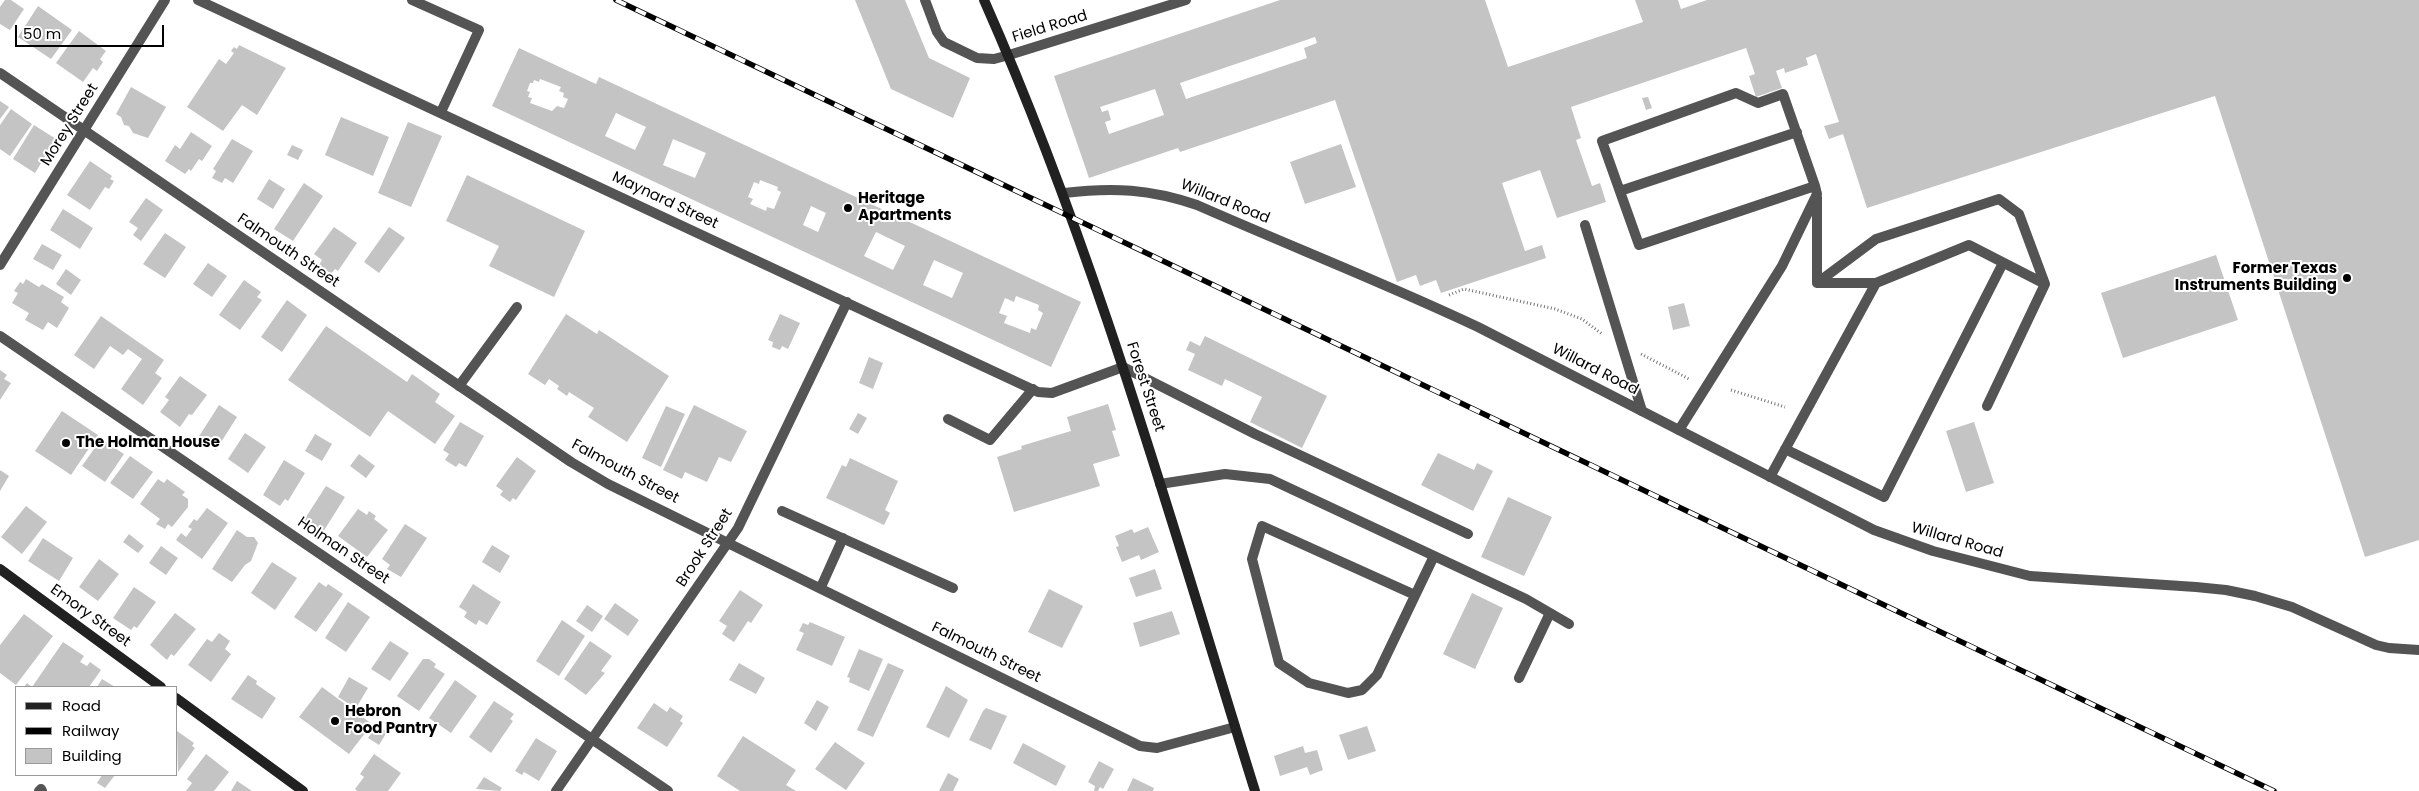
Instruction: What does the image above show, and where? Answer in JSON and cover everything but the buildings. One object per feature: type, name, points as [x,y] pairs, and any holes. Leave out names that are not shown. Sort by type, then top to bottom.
[{"type":"main road","name":"Forest Street","points":[[984,0],[1009,55],[1064,193],[1123,367],[1255,791]]},
{"type":"main road","name":"Emory Street","points":[[0,569],[160,686]]},
{"type":"main road","points":[[178,699],[303,791]]},
{"type":"street","name":"Morey Street","points":[[0,265],[165,0]]},
{"type":"street","name":"Maynard Street","points":[[198,0],[1043,394],[1052,393],[1123,367]]},
{"type":"street","points":[[412,0],[479,30],[441,112]]},
{"type":"street","name":"Field Road","points":[[925,0],[937,32],[944,42],[977,58],[994,59],[1186,0]]},
{"type":"street","name":"Falmouth Street","points":[[0,73],[584,470],[1140,746],[1158,748],[1235,727]]},
{"type":"street","points":[[1816,190],[1639,245],[1602,142],[1736,93],[1758,103],[1783,94],[1816,190],[1817,283]]},
{"type":"street","points":[[1620,191],[1796,132]]},
{"type":"street","name":"Willard Road","points":[[1064,193],[1133,189],[1154,192],[1197,205],[1322,260],[1421,300],[1874,530],[1933,551],[2030,576],[2110,580],[2226,590],[2256,596],[2292,607],[2376,645],[2419,650]]},
{"type":"street","points":[[1679,430],[1782,266],[1816,190]]},
{"type":"street","points":[[1817,283],[1876,239],[1999,198],[2019,214],[2045,284],[1986,406]]},
{"type":"street","points":[[1585,225],[1642,411]]},
{"type":"street","points":[[1817,283],[1876,283],[1969,245],[2045,284]]},
{"type":"street","points":[[1786,449],[1884,497],[2003,263]]},
{"type":"street","points":[[1770,477],[1876,283]]},
{"type":"street","name":"Brook Street","points":[[556,791],[729,542],[847,302]]},
{"type":"street","points":[[459,386],[517,307]]},
{"type":"street","name":"Holman Street","points":[[0,336],[668,791]]},
{"type":"street","points":[[1123,367],[1255,434],[1468,534]]},
{"type":"street","points":[[948,419],[990,440],[1033,389]]},
{"type":"street","points":[[1160,484],[1225,474],[1270,479],[1526,599],[1570,624]]},
{"type":"street","points":[[782,511],[952,588]]},
{"type":"street","points":[[1415,595],[1262,526],[1252,560],[1279,662],[1310,683],[1348,693],[1362,690],[1377,675],[1434,556]]},
{"type":"street","points":[[821,588],[843,538]]},
{"type":"street","points":[[1519,678],[1550,613]]},
{"type":"path","points":[[1449,295],[1464,290],[1555,309],[1582,319],[1605,336]]},
{"type":"path","points":[[1640,353],[1689,379]]},
{"type":"path","points":[[1730,390],[1784,407]]},
{"type":"railway","points":[[616,0],[2274,791]]},
{"type":"place","name":"Heritage Apartments","points":[[848,208]]},
{"type":"place","name":"Former Texas Instruments Building","points":[[2347,278]]},
{"type":"place","name":"The Holman House","points":[[66,443]]},
{"type":"place","name":"Hebron Food Pantry","points":[[335,721]]}]
